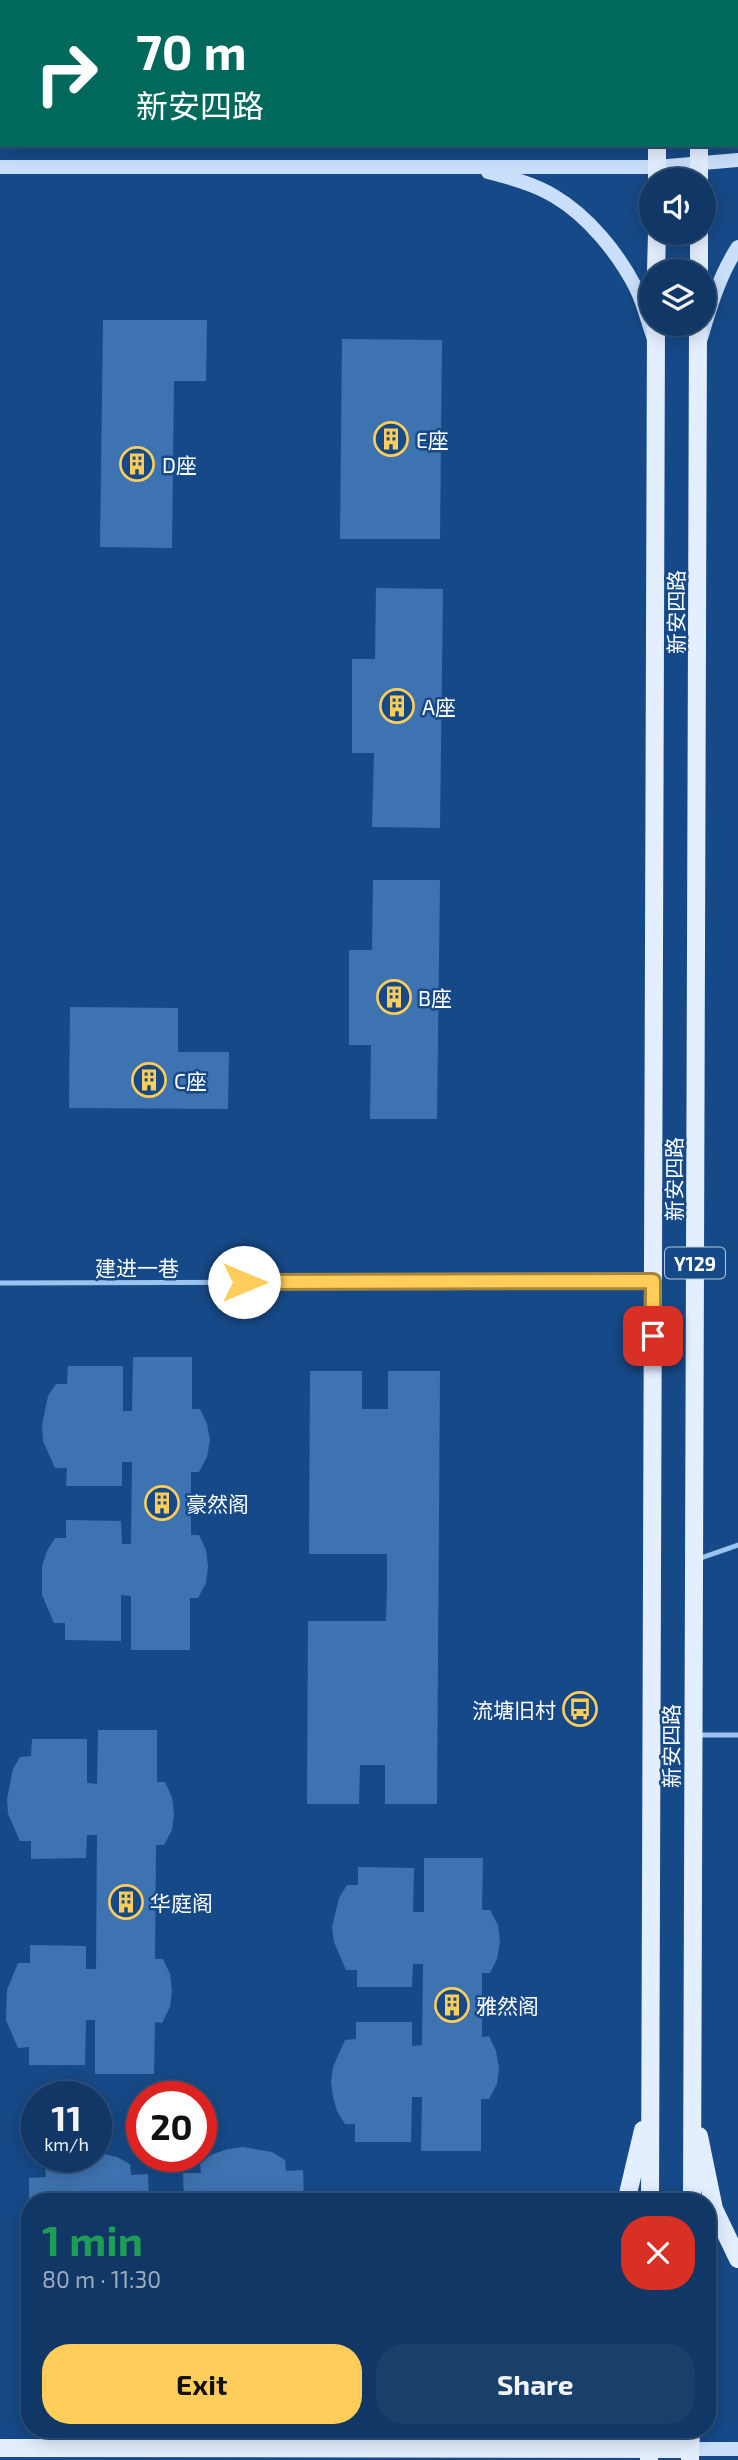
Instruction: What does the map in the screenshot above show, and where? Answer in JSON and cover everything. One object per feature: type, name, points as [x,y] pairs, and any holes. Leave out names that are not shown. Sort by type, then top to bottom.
[{"type":"main road","points":[[657,147],[657,168]]},
{"type":"main road","points":[[674,168],[699,159],[738,160]]},
{"type":"main road","points":[[0,167],[473,167],[639,173]]},
{"type":"main road","points":[[473,167],[526,183],[555,197],[583,219],[607,243],[636,289],[656,346]]},
{"type":"main road","points":[[698,346],[711,306],[731,257],[738,247]]},
{"type":"main road","name":"新安四路","points":[[650,2193],[656,336]]},
{"type":"main road","name":"新安四路","points":[[692,2193],[698,336]]},
{"type":"main road","points":[[627,2193],[650,2100]]},
{"type":"main road","points":[[692,2101],[711,2193]]},
{"type":"main road","points":[[716,2213],[738,2259]]},
{"type":"main road","points":[[280,2448],[333,2438]]},
{"type":"main road","points":[[0,2448],[280,2448],[690,2455],[738,2449]]},
{"type":"lane","name":"建进一巷","points":[[0,1283],[653,1281]]},
{"type":"lane","points":[[694,1560],[738,1545]]},
{"type":"lane","points":[[693,1735],[738,1735]]},
{"type":"building","name":"D座","points":[[103,320],[207,320],[206,381],[174,381],[172,548],[100,547]]},
{"type":"building","name":"E座","points":[[342,339],[442,340],[440,539],[340,539]]},
{"type":"building","name":"A座","points":[[376,588],[443,589],[440,828],[372,827],[374,753],[352,753],[352,659],[375,659]]},
{"type":"building","name":"B座","points":[[373,880],[440,880],[437,1119],[370,1119],[371,1045],[349,1045],[349,950],[372,950]]},
{"type":"building","name":"C座","points":[[70,1007],[178,1008],[178,1052],[229,1052],[228,1109],[69,1108]]},
{"type":"building","name":"豪然阁","points":[[133,1357],[192,1357],[192,1409],[200,1409],[207,1424],[210,1440],[207,1457],[199,1472],[191,1472],[191,1535],[199,1535],[206,1550],[208,1566],[206,1583],[198,1598],[190,1598],[190,1650],[131,1650],[131,1596],[121,1595],[121,1641],[65,1640],[65,1623],[54,1623],[42,1595],[42,1566],[55,1538],[66,1538],[66,1520],[121,1521],[122,1544],[131,1544],[132,1462],[122,1462],[122,1486],[66,1486],[67,1468],[55,1468],[43,1441],[42,1425],[48,1396],[56,1384],[67,1384],[68,1366],[123,1366],[123,1411],[132,1411]]},
{"type":"building","points":[[310,1371],[362,1371],[362,1409],[388,1409],[388,1371],[440,1371],[437,1804],[385,1804],[385,1765],[360,1765],[359,1804],[307,1804],[308,1621],[386,1621],[387,1588],[387,1554],[309,1554]]},
{"type":"building","name":"华庭阁","points":[[98,1730],[157,1730],[157,1782],[165,1782],[172,1797],[172,1830],[164,1845],[156,1845],[155,1959],[163,1959],[170,1974],[172,1991],[170,2007],[162,2023],[155,2022],[154,2074],[95,2074],[95,2020],[86,2020],[85,2065],[29,2065],[29,2047],[18,2048],[6,2020],[7,1990],[18,1963],[30,1963],[30,1945],[86,1946],[86,1969],[96,1969],[97,1835],[87,1835],[86,1858],[31,1859],[31,1841],[20,1841],[8,1814],[7,1799],[13,1769],[20,1757],[31,1756],[32,1739],[87,1739],[87,1783],[97,1784]]},
{"type":"building","name":"雅然阁","points":[[424,1858],[483,1858],[482,1910],[490,1910],[498,1925],[500,1942],[497,1959],[490,1973],[482,1973],[482,2037],[489,2036],[496,2051],[499,2068],[497,2084],[489,2099],[481,2099],[481,2151],[421,2151],[422,2097],[412,2097],[411,2142],[355,2142],[355,2124],[345,2124],[333,2097],[333,2067],[345,2040],[356,2039],[356,2022],[412,2022],[412,2046],[422,2045],[423,1964],[413,1964],[412,1987],[357,1987],[357,1970],[346,1970],[334,1942],[332,1927],[339,1898],[347,1885],[358,1885],[358,1867],[414,1868],[413,1912],[424,1912]]},
{"type":"building","points":[[243,2147],[272,2152],[285,2160],[286,2171],[303,2170],[304,2193],[184,2193],[183,2173],[217,2172],[217,2153]]},
{"type":"building","points":[[112,2156],[126,2162],[126,2172],[131,2172],[131,2175],[148,2174],[149,2193],[29,2193],[29,2178],[46,2177],[46,2172],[112,2172]]},
{"type":"place","name":"E座","points":[[391,439]]},
{"type":"place","name":"D座","points":[[137,464]]},
{"type":"place","name":"A座","points":[[397,706]]},
{"type":"place","name":"B座","points":[[394,997]]},
{"type":"place","name":"C座","points":[[149,1080]]},
{"type":"place","name":"豪然阁","points":[[162,1503]]},
{"type":"place","name":"流塘旧村","points":[[580,1709]]},
{"type":"place","name":"华庭阁","points":[[126,1902]]},
{"type":"place","name":"雅然阁","points":[[452,2005]]},
{"type":"route","points":[[244,1282],[653,1281],[653,1336]]}]
